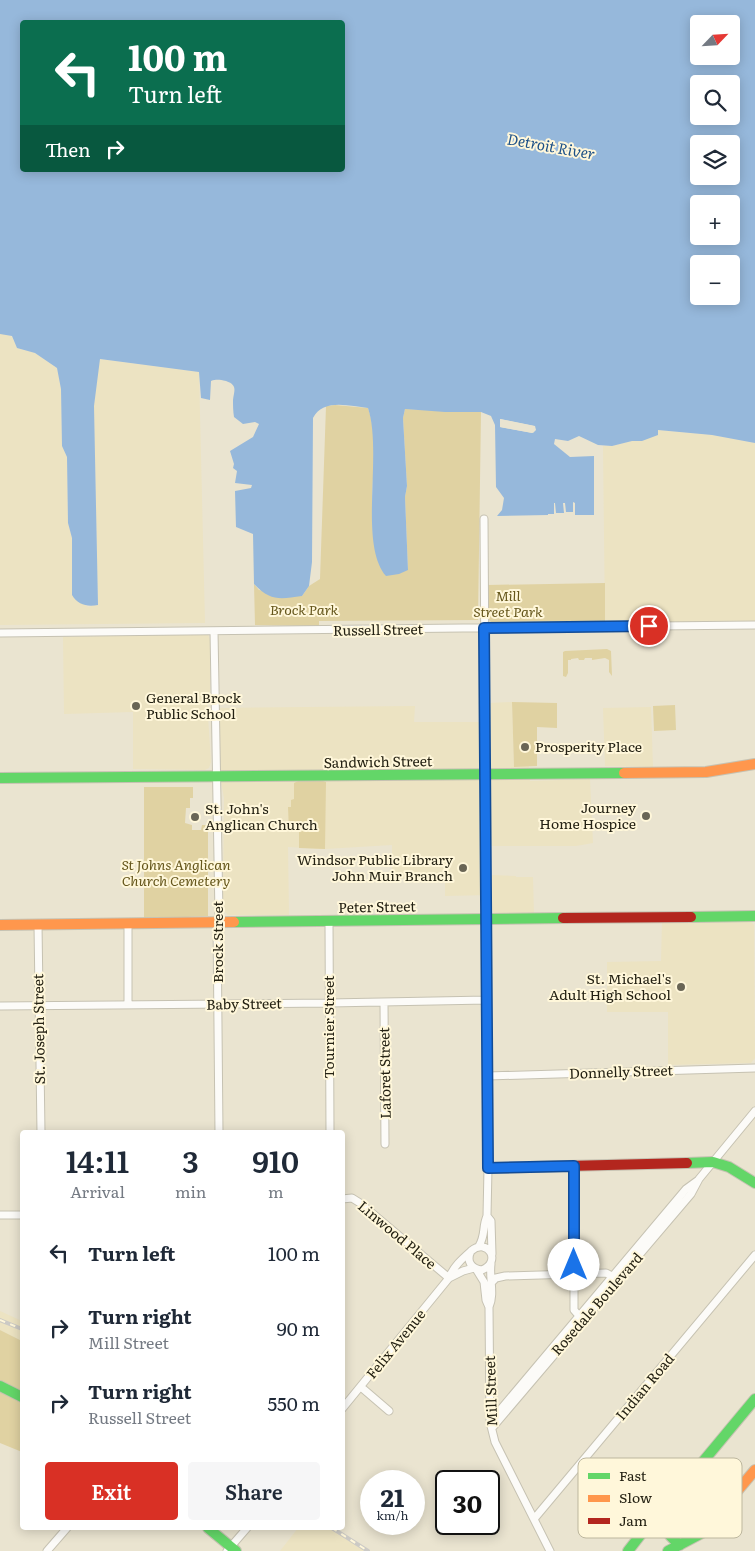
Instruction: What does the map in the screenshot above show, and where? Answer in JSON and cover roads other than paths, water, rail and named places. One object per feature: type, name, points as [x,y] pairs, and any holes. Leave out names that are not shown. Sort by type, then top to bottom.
[{"type":"main road","name":"Sandwich Street","points":[[0,778],[706,772],[755,764]]},
{"type":"main road","name":"Peter Street","points":[[0,925],[755,916]]},
{"type":"main road","points":[[488,1168],[713,1162],[729,1167],[755,1184]]},
{"type":"main road","points":[[0,1386],[20,1396]]},
{"type":"main road","points":[[706,1458],[755,1399]]},
{"type":"main road","points":[[742,1485],[755,1470]]},
{"type":"main road","points":[[210,1530],[232,1550]]},
{"type":"main road","points":[[628,1551],[638,1538]]},
{"type":"main road","points":[[672,1538],[680,1545]]},
{"type":"main road","points":[[668,1551],[694,1538]]},
{"type":"street","name":"Mill Street","points":[[479,1246],[484,1237],[487,1216],[488,1168],[484,519]]},
{"type":"street","name":"Russell Street","points":[[0,633],[755,625]]},
{"type":"street","name":"Brock Street","points":[[214,631],[219,915],[217,922],[219,1130]]},
{"type":"street","name":"Tournier Street","points":[[328,921],[330,1130]]},
{"type":"street","points":[[128,923],[128,1005]]},
{"type":"street","name":"St. Joseph Street","points":[[38,925],[41,1130]]},
{"type":"street","name":"Baby Street","points":[[0,1006],[487,1000]]},
{"type":"street","name":"Laforet Street","points":[[384,1002],[385,1144]]},
{"type":"street","name":"Donnelly Street","points":[[488,1076],[755,1068]]},
{"type":"street","name":"Rosedale Boulevard","points":[[491,1425],[615,1278],[686,1189],[699,1179],[755,1111]]},
{"type":"street","points":[[574,1166],[574,1310],[581,1318]]},
{"type":"street","name":"Linwood Place","points":[[345,1199],[352,1198],[360,1203],[449,1278]]},
{"type":"street","points":[[0,1215],[20,1215]]},
{"type":"street","name":"Mill Street","points":[[487,1216],[491,1221],[492,1259],[490,1275],[493,1300],[489,1307]]},
{"type":"street","points":[[492,1259],[486,1269],[475,1269],[469,1261],[469,1256],[471,1251],[479,1246],[488,1249],[497,1271],[506,1276]]},
{"type":"street","name":"Felix Avenue","points":[[345,1406],[449,1278],[457,1264],[471,1251]]},
{"type":"street","name":"Indian Road","points":[[585,1458],[755,1254]]},
{"type":"street","name":"Mill Street","points":[[475,1269],[484,1282],[486,1300],[489,1307],[491,1425],[495,1442],[550,1551]]},
{"type":"street","name":"Felix Avenue","points":[[449,1278],[463,1271],[475,1269]]},
{"type":"street","points":[[491,1283],[496,1278],[506,1276],[606,1273],[615,1278]]},
{"type":"street","points":[[361,1387],[389,1411]]},
{"type":"street","name":"Indian Road","points":[[534,1519],[578,1466]]},
{"type":"street","points":[[47,1551],[65,1530]]},
{"type":"street","points":[[232,1550],[246,1530]]},
{"type":"water","name":"Detroit River","points":[[0,0],[755,0],[755,443],[712,435],[658,430],[658,435],[642,441],[632,441],[612,446],[598,445],[579,436],[568,441],[555,439],[554,444],[570,457],[594,456],[594,515],[575,515],[575,503],[573,502],[573,512],[566,512],[565,503],[563,503],[564,513],[556,513],[554,503],[554,514],[497,516],[502,510],[504,498],[496,487],[495,425],[491,416],[481,412],[405,409],[403,418],[407,486],[405,497],[408,570],[386,576],[378,561],[373,542],[373,449],[372,427],[368,408],[338,405],[323,408],[313,418],[312,562],[309,586],[302,596],[276,598],[266,594],[254,584],[253,534],[236,527],[235,491],[251,488],[252,485],[235,483],[237,471],[233,468],[234,464],[230,451],[253,437],[259,424],[255,422],[243,424],[234,417],[234,386],[226,381],[211,381],[210,400],[201,398],[199,372],[100,359],[94,406],[98,605],[90,606],[77,601],[72,595],[72,538],[68,523],[67,457],[62,446],[61,389],[57,368],[35,353],[17,348],[12,336],[0,334]],"holes":[[[500,419],[534,426],[532,433],[500,427]]]},
{"type":"railway","points":[[0,1320],[20,1328]]},
{"type":"railway","points":[[335,1530],[368,1551]]},
{"type":"place","name":"General Brock Public School","points":[[136,706]]},
{"type":"place","name":"Prosperity Place","points":[[525,747]]},
{"type":"place","name":"Journey Home Hospice","points":[[646,816]]},
{"type":"place","name":"St. John's Anglican Church","points":[[195,817]]},
{"type":"place","name":"Windsor Public Library John Muir Branch","points":[[463,868]]},
{"type":"place","name":"St. Michael's Adult High School","points":[[681,987]]},
{"type":"park label","name":"Mill Street Park","points":[[508,604]]},
{"type":"park label","name":"Brock Park","points":[[304,610]]},
{"type":"park label","name":"St Johns Anglican Church Cemetery","points":[[176,874]]}]
